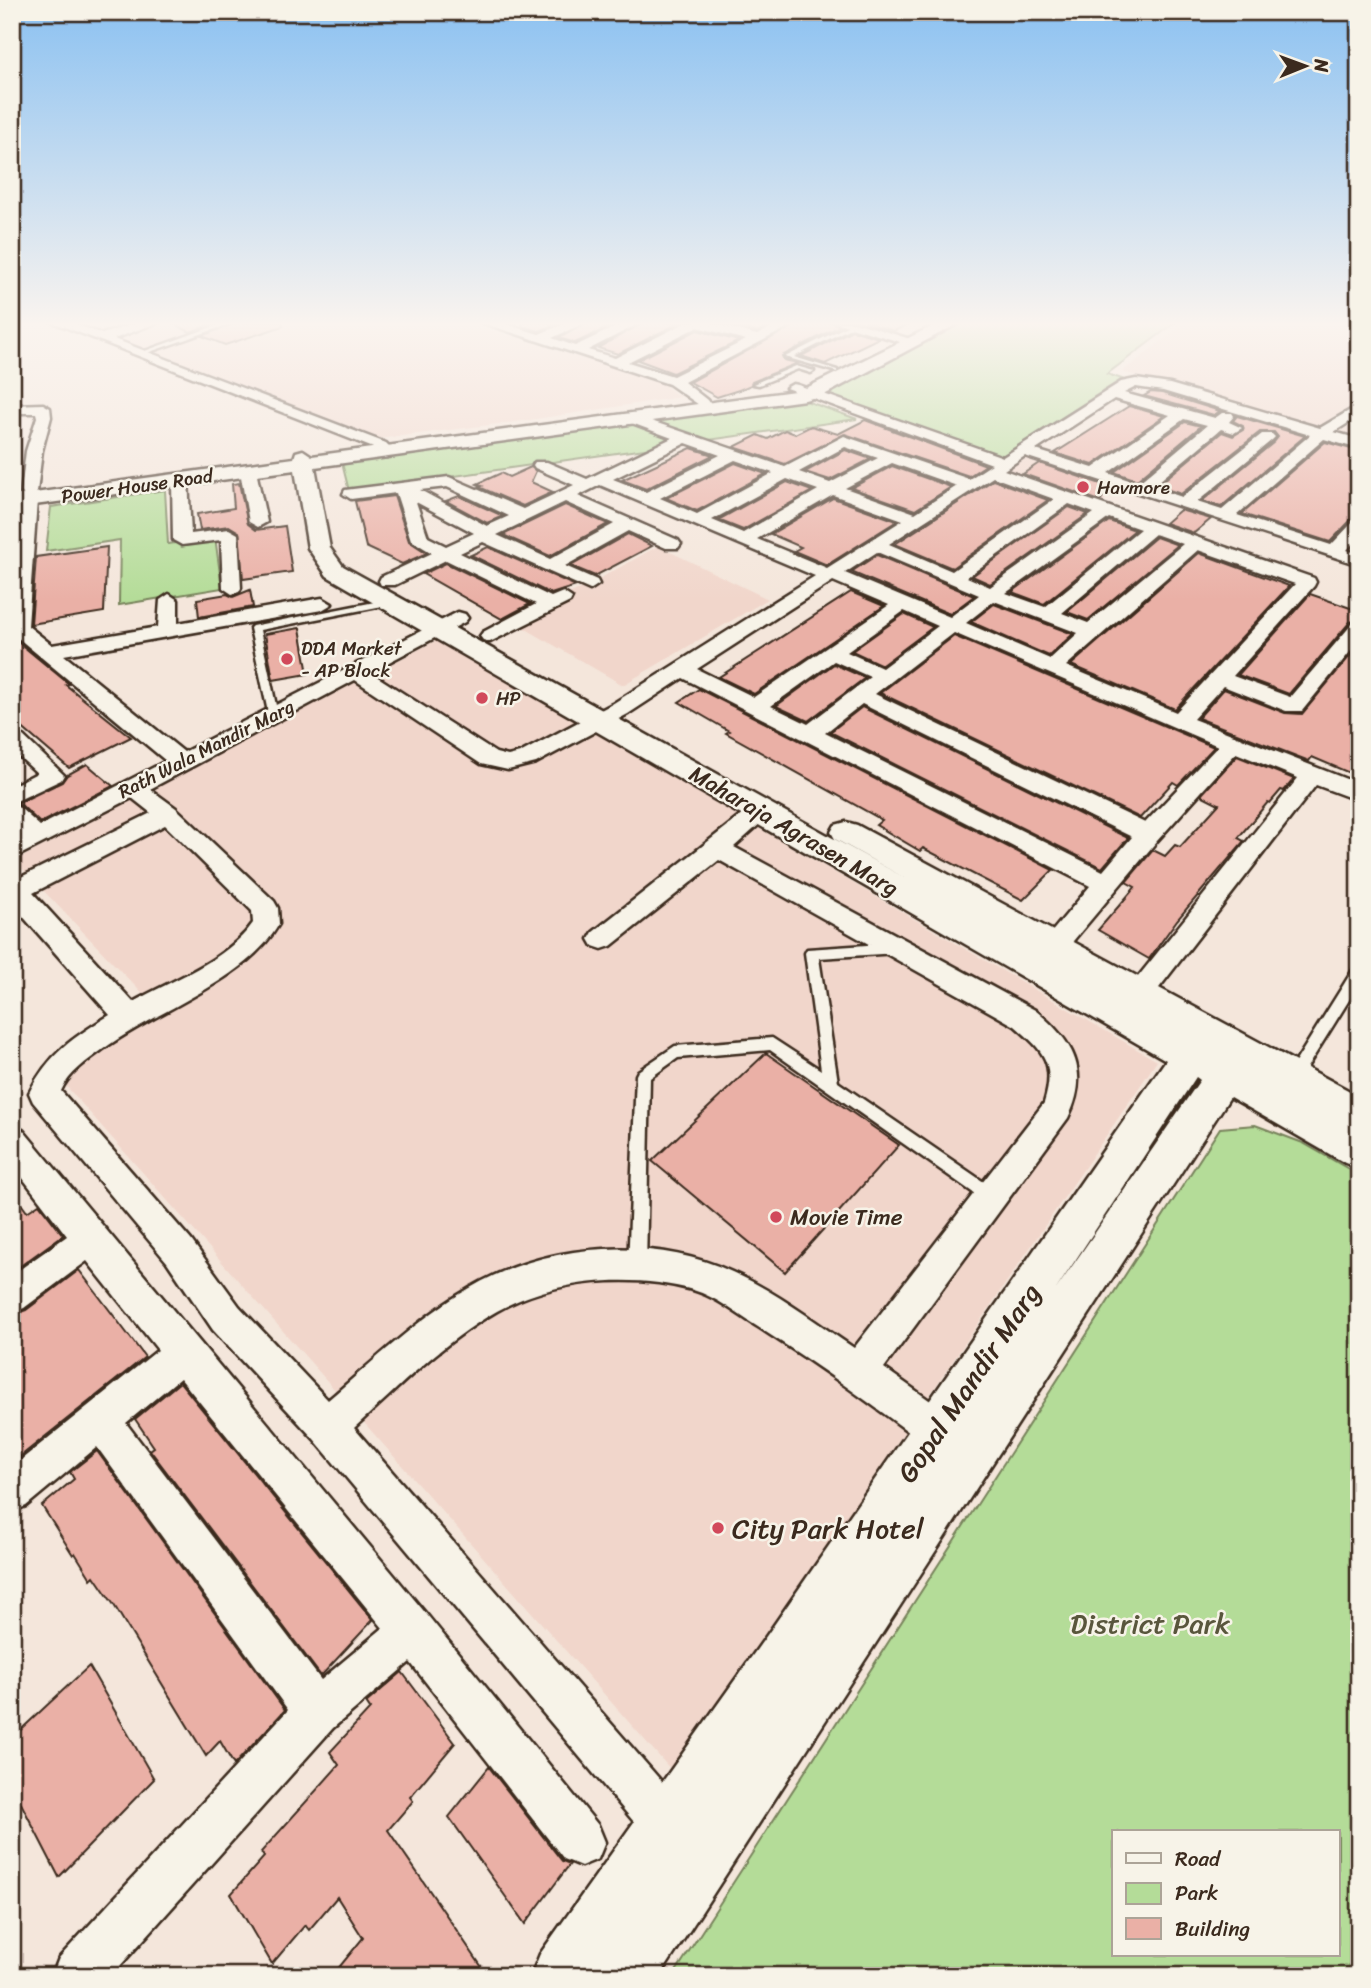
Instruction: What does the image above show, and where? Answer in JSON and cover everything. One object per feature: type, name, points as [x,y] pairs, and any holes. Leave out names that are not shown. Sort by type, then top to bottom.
[{"type":"street","points":[[44,415],[21,497],[15,628],[182,762]]},
{"type":"street","points":[[297,415],[384,449]]},
{"type":"street","name":"Power House Road","points":[[384,449],[621,415]]},
{"type":"street","name":"Power House Road","points":[[21,497],[655,415]]},
{"type":"street","points":[[885,415],[1066,498],[1307,582],[1181,720]]},
{"type":"street","points":[[356,672],[489,759],[508,762],[528,758],[610,715],[683,670],[1081,415]]},
{"type":"street","points":[[1096,474],[1180,415]]},
{"type":"street","points":[[1184,415],[1286,442]]},
{"type":"street","points":[[1141,488],[1229,415]]},
{"type":"street","points":[[1253,415],[1359,444]]},
{"type":"street","points":[[1185,503],[1286,442],[1321,433],[1350,415]]},
{"type":"street","points":[[634,419],[917,519]]},
{"type":"street","points":[[389,591],[448,552],[686,437]]},
{"type":"street","points":[[697,520],[844,441],[971,485]]},
{"type":"street","points":[[1225,516],[1286,442]]},
{"type":"street","points":[[1024,451],[1359,560]]},
{"type":"street","points":[[646,499],[734,454]]},
{"type":"street","points":[[743,541],[892,457]]},
{"type":"street","name":"Power House Road","points":[[21,497],[248,471],[313,458]]},
{"type":"street","name":"Maharaja Agrasen Marg","points":[[313,458],[342,546],[389,591],[610,715],[1139,993],[1215,1053],[1359,1151]]},
{"type":"street","points":[[541,465],[646,499],[1181,720],[1232,744],[1359,793]]},
{"type":"street","points":[[248,471],[258,522]]},
{"type":"street","points":[[180,480],[182,540],[229,534],[232,588]]},
{"type":"street","points":[[351,494],[449,482],[523,516]]},
{"type":"street","points":[[403,488],[485,534],[590,584],[490,636]]},
{"type":"street","points":[[403,488],[421,540],[551,604]]},
{"type":"street","points":[[565,496],[672,544]]},
{"type":"street","points":[[954,578],[1066,498]]},
{"type":"street","points":[[810,733],[992,594],[1106,512]]},
{"type":"street","points":[[551,566],[628,524]]},
{"type":"street","points":[[1335,552],[1359,526]]},
{"type":"street","points":[[1048,615],[1152,528]]},
{"type":"street","points":[[1052,668],[1091,631],[1195,543]]},
{"type":"street","points":[[878,546],[992,594],[1091,631]]},
{"type":"street","points":[[168,631],[169,600]]},
{"type":"street","points":[[48,652],[322,604]]},
{"type":"street","points":[[756,706],[902,604]]},
{"type":"street","name":"Maharaja Agrasen Marg","points":[[448,624],[490,636],[761,812],[1215,1053],[1293,1079],[1359,1115]]},
{"type":"street","name":"Rath Wala Mandir Marg","points":[[12,851],[448,624]]},
{"type":"street","points":[[1220,678],[1294,706],[1359,628]]},
{"type":"street","points":[[832,653],[884,676]]},
{"type":"street","points":[[683,670],[1107,884]]},
{"type":"street","points":[[859,694],[1148,835]]},
{"type":"street","points":[[12,738],[53,775],[12,795]]},
{"type":"street","points":[[1053,946],[1148,835],[1232,744]]},
{"type":"street","points":[[1139,993],[1312,775]]},
{"type":"street","points":[[133,787],[168,814],[265,908],[266,924],[248,947],[228,961],[129,1017],[60,1065],[47,1080],[44,1093],[179,1251],[226,1318],[327,1426],[699,1862]]},
{"type":"street","points":[[602,940],[761,812]]},
{"type":"street","points":[[12,814],[38,837]]},
{"type":"street","points":[[129,1017],[14,889],[168,814]]},
{"type":"street","points":[[717,848],[1025,1018],[1046,1035],[1062,1058],[1066,1086],[1057,1109],[859,1371]]},
{"type":"street","name":"Gopal Mandir Marg","points":[[623,1976],[699,1862],[954,1442],[1215,1053]]},
{"type":"street","points":[[12,1140],[183,1353],[413,1631],[581,1842]]},
{"type":"street","points":[[12,1296],[90,1239]]},
{"type":"street","points":[[327,1426],[442,1327],[487,1298],[556,1270],[637,1266],[678,1270],[719,1283],[859,1371],[954,1442]]},
{"type":"street","points":[[12,1492],[183,1353]]},
{"type":"street","points":[[100,1419],[317,1712]]},
{"type":"street","name":"Gopal Mandir Marg","points":[[562,1976],[667,1825],[954,1442]]},
{"type":"street","points":[[77,1976],[317,1712],[413,1631]]},
{"type":"lane","points":[[273,715],[255,628],[389,591]]},
{"type":"lane","points":[[831,1086],[812,953],[899,948]]},
{"type":"lane","points":[[1293,1079],[1359,972]]},
{"type":"lane","points":[[637,1266],[643,1075],[675,1052],[772,1044],[991,1196]]},
{"type":"shaded area","points":[[302,415],[564,415],[523,421],[369,440]]},
{"type":"shaded area","points":[[1278,415],[1359,415],[1359,437]]},
{"type":"shaded area","points":[[1029,455],[1125,487],[1097,505],[1003,471]]},
{"type":"shaded area","points":[[658,546],[768,599],[623,685],[512,621],[590,584]]},
{"type":"shaded area","points":[[437,640],[1157,1061],[673,1772],[59,1078],[159,1011],[15,861]]},
{"type":"green space","points":[[695,415],[845,415],[857,419],[349,491],[342,463]]},
{"type":"green space","points":[[881,415],[1066,415],[1002,456]]},
{"type":"green space","points":[[165,490],[168,544],[215,537],[222,588],[119,605],[120,540],[46,551],[51,507]]},
{"type":"green space","name":"District Park","points":[[1255,1125],[1303,1143],[1359,1175],[1359,1976],[673,1976],[1220,1128]]},
{"type":"building","points":[[1115,415],[1164,416],[1093,465],[1055,453]]},
{"type":"building","points":[[1237,416],[1305,436],[1221,507],[1202,501],[1274,442],[1278,437],[1274,432],[1260,432],[1181,494],[1157,486],[1222,432],[1233,436],[1243,430],[1243,426],[1233,421]]},
{"type":"building","points":[[865,420],[986,465],[969,476],[845,434],[785,464],[734,447],[758,435],[768,439],[785,430],[795,434],[811,426],[838,434]]},
{"type":"building","points":[[1185,422],[1201,426],[1137,480],[1114,472]]},
{"type":"building","points":[[1325,442],[1359,451],[1359,518],[1351,520],[1330,542],[1242,514]]},
{"type":"building","points":[[691,448],[713,455],[646,489],[622,480]]},
{"type":"building","points":[[845,450],[871,459],[830,480],[805,472]]},
{"type":"building","points":[[735,463],[766,474],[697,511],[666,498]]},
{"type":"building","points":[[1039,463],[1110,487],[1100,501],[1023,474]]},
{"type":"building","points":[[892,466],[951,487],[915,510],[851,488]]},
{"type":"building","points":[[531,467],[536,471],[531,482],[553,492],[523,506],[477,484],[501,473],[509,477]]},
{"type":"building","points":[[993,480],[1048,500],[952,568],[895,544]]},
{"type":"building","points":[[787,482],[812,491],[743,530],[718,520]]},
{"type":"building","points":[[239,483],[248,524],[256,530],[285,526],[292,572],[243,579],[239,532],[229,526],[200,530],[197,514],[234,508],[232,484]]},
{"type":"building","points":[[394,496],[409,541],[427,553],[402,564],[366,547],[355,501]]},
{"type":"building","points":[[459,496],[503,516],[487,523],[446,501]]},
{"type":"building","points":[[833,498],[897,521],[827,565],[794,551],[801,547],[771,534]]},
{"type":"building","points":[[565,505],[608,524],[550,556],[503,535]]},
{"type":"building","points":[[1069,507],[1088,514],[990,584],[972,576]]},
{"type":"building","points":[[1180,510],[1211,519],[1194,533],[1165,523]]},
{"type":"building","points":[[1109,521],[1135,530],[1044,604],[1012,592]]},
{"type":"building","points":[[628,534],[652,546],[595,576],[571,566]]},
{"type":"building","points":[[1156,537],[1178,545],[1088,620],[1067,612]]},
{"type":"building","points":[[107,547],[104,612],[31,624],[36,557]]},
{"type":"building","points":[[488,547],[576,586],[551,594],[471,555]]},
{"type":"building","points":[[1199,553],[1289,586],[1175,709],[1071,665]]},
{"type":"building","points":[[877,555],[974,596],[950,614],[851,572]]},
{"type":"building","points":[[446,563],[530,604],[502,619],[423,574]]},
{"type":"building","points":[[250,590],[253,607],[199,617],[197,599],[227,594],[233,597]]},
{"type":"building","points":[[851,592],[884,606],[754,694],[719,677]]},
{"type":"building","points":[[1310,594],[1359,611],[1359,620],[1350,622],[1289,694],[1238,675]]},
{"type":"building","points":[[994,604],[1073,634],[1049,656],[971,622]]},
{"type":"building","points":[[904,614],[933,627],[882,665],[852,651]]},
{"type":"building","name":"DDA Market - AP Block","points":[[300,628],[308,674],[273,680],[265,634]]},
{"type":"building","points":[[954,636],[1214,747],[1178,785],[1173,782],[1140,818],[880,693]]},
{"type":"building","points":[[12,637],[131,737],[69,768],[12,719]]},
{"type":"building","points":[[1359,645],[1359,777],[1312,757],[1309,761],[1198,718],[1224,689],[1285,713],[1302,714]]},
{"type":"building","points":[[834,664],[865,678],[808,721],[776,706]]},
{"type":"building","points":[[699,689],[1053,870],[1023,900],[923,848],[920,851],[876,825],[882,820],[726,733],[729,731],[679,702]]},
{"type":"building","points":[[862,707],[1128,838],[1102,868],[830,732]]},
{"type":"building","points":[[1237,756],[1294,779],[1284,791],[1281,790],[1268,802],[1238,838],[1244,841],[1177,920],[1149,959],[1098,930],[1135,887],[1126,882],[1153,850],[1165,856],[1175,845],[1180,847],[1219,804],[1201,795]]},
{"type":"building","points":[[87,764],[113,786],[40,823],[22,806],[16,804],[62,782],[67,775]]},
{"type":"building","name":"Movie Time","points":[[766,1053],[899,1145],[785,1272],[652,1161]]},
{"type":"building","points":[[12,1191],[27,1212],[39,1204],[63,1235],[12,1272]]},
{"type":"building","points":[[79,1270],[145,1357],[12,1463],[12,1315],[26,1310]]},
{"type":"building","points":[[180,1382],[373,1620],[321,1676],[150,1450],[154,1447],[135,1419]]},
{"type":"building","points":[[97,1451],[285,1710],[234,1765],[220,1741],[206,1756],[114,1605],[94,1576],[91,1579],[75,1553],[73,1555],[42,1506],[74,1479],[70,1472]]},
{"type":"building","points":[[89,1666],[154,1779],[59,1877],[12,1786],[12,1738]]},
{"type":"building","points":[[402,1672],[455,1743],[410,1797],[413,1801],[388,1830],[488,1976],[332,1976],[363,1938],[337,1897],[309,1930],[305,1925],[272,1964],[231,1894],[264,1857],[261,1852],[339,1765],[330,1752],[370,1709],[366,1703]]},
{"type":"building","points":[[489,1767],[562,1861],[570,1864],[525,1924],[449,1817]]},
{"type":"place","name":"Havmore","points":[[1083,487]]},
{"type":"place","name":"DDA Market - AP Block","points":[[287,659]]},
{"type":"place","name":"HP","points":[[482,698]]},
{"type":"place","name":"Movie Time","points":[[776,1217]]},
{"type":"place","name":"City Park Hotel","points":[[718,1528]]}]
